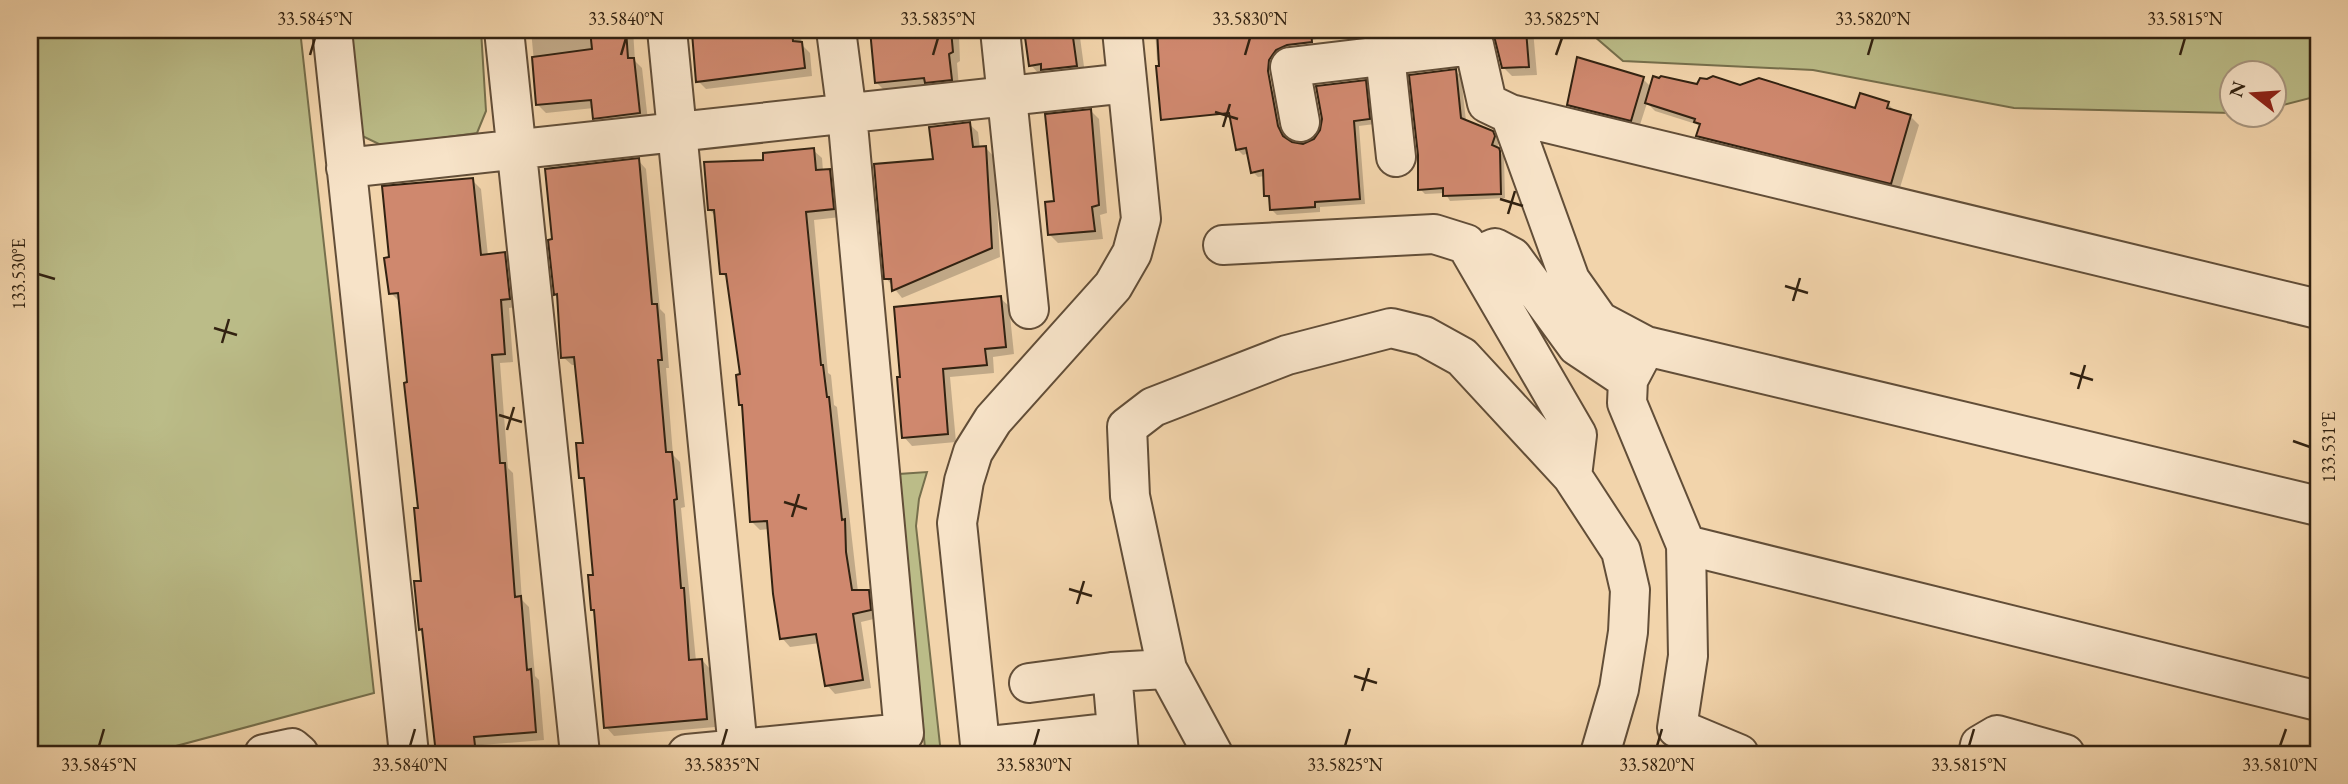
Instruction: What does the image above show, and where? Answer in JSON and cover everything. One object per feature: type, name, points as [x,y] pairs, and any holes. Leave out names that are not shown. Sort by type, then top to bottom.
[{"type":"street","points":[[332,30],[409,754]]},
{"type":"street","points":[[503,30],[580,754]]},
{"type":"street","points":[[667,30],[738,749]]},
{"type":"street","points":[[687,754],[904,733],[847,114],[836,30]]},
{"type":"street","points":[[1000,30],[1030,309]]},
{"type":"street","points":[[1112,672],[1118,743],[981,750],[957,523],[964,481],[973,452],[993,420],[1113,286],[1132,253],[1140,219],[1122,30]]},
{"type":"street","points":[[1300,122],[1290,67],[1385,55],[1472,37],[1488,103],[1510,114],[2316,300]]},
{"type":"street","points":[[1385,55],[1396,158]]},
{"type":"street","points":[[346,168],[1127,83]]},
{"type":"street","points":[[1510,114],[1570,281],[1599,321],[1646,346],[2318,506]]},
{"type":"street","points":[[1223,246],[1434,234],[1466,244],[1577,435],[1572,476]]},
{"type":"street","points":[[1474,257],[1494,247],[1512,257],[1577,346],[1628,380]]},
{"type":"street","points":[[1213,754],[1167,669],[1130,496],[1127,427],[1153,407],[1287,355],[1391,328],[1424,335],[1462,357],[1572,476],[1620,551],[1630,590],[1628,632],[1619,690],[1600,754]]},
{"type":"street","points":[[1646,346],[1628,380],[1627,403],[1686,545],[1688,656],[1677,728],[1739,754]]},
{"type":"street","points":[[1686,545],[2318,701]]},
{"type":"street","points":[[1029,683],[1112,672],[1167,669]]},
{"type":"street","points":[[1978,754],[1980,745],[1997,736],[2066,754]]},
{"type":"street","points":[[264,754],[292,748],[299,754]]},
{"type":"green space","points":[[30,30],[300,30],[374,693],[165,749],[161,754],[30,754]]},
{"type":"green space","points":[[341,30],[481,30],[486,111],[477,133],[383,146],[354,132]]},
{"type":"green space","points":[[1556,30],[2318,30],[2318,96],[2288,104],[2288,60],[2218,60],[2218,113],[2014,108],[1813,70],[1623,61],[1595,37]]},
{"type":"green space","points":[[927,472],[919,499],[916,526],[941,754],[867,754],[925,748],[899,474]]},
{"type":"building","points":[[590,30],[626,30],[628,58],[634,58],[640,113],[593,119],[591,100],[536,105],[532,57],[592,49]]},
{"type":"building","points":[[792,30],[793,41],[802,42],[805,68],[696,82],[692,33]]},
{"type":"building","points":[[870,30],[951,30],[953,52],[949,54],[952,80],[925,83],[924,78],[875,83]]},
{"type":"building","points":[[1024,30],[1072,30],[1077,66],[1041,70],[1041,64],[1029,66]]},
{"type":"building","points":[[1157,30],[1311,30],[1312,42],[1287,45],[1276,50],[1269,60],[1268,71],[1278,126],[1283,136],[1292,142],[1303,144],[1314,139],[1320,130],[1322,119],[1316,86],[1366,80],[1370,119],[1354,121],[1360,199],[1315,202],[1315,207],[1270,210],[1269,196],[1264,196],[1263,170],[1251,173],[1246,148],[1236,150],[1229,113],[1161,120],[1156,66],[1159,66]]},
{"type":"building","points":[[1489,30],[1526,30],[1529,67],[1502,68],[1495,40]]},
{"type":"building","points":[[1577,57],[1644,77],[1631,121],[1567,105]]},
{"type":"building","points":[[1456,69],[1461,118],[1493,131],[1495,136],[1492,145],[1500,151],[1501,194],[1443,196],[1443,188],[1418,190],[1418,155],[1409,75]]},
{"type":"building","points":[[1653,76],[1697,84],[1700,78],[1713,76],[1740,85],[1759,78],[1855,108],[1860,93],[1889,102],[1887,108],[1911,115],[1891,184],[1696,136],[1700,124],[1694,122],[1695,119],[1645,103]]},
{"type":"building","points":[[1091,109],[1099,205],[1092,207],[1095,231],[1048,235],[1045,202],[1054,201],[1045,114]]},
{"type":"building","points":[[970,122],[973,147],[986,146],[992,248],[892,291],[891,279],[884,279],[874,164],[933,159],[929,127]]},
{"type":"building","points":[[814,148],[816,170],[830,169],[834,209],[806,212],[821,365],[829,397],[852,590],[869,590],[871,610],[853,614],[863,680],[825,686],[816,634],[780,639],[767,521],[750,522],[742,405],[739,405],[736,375],[740,374],[726,274],[720,274],[714,210],[708,210],[704,162],[763,160],[763,153]]},
{"type":"building","points":[[639,158],[652,304],[657,304],[662,360],[658,360],[666,452],[672,452],[677,499],[674,500],[689,660],[702,659],[707,719],[604,728],[594,610],[591,610],[588,575],[593,575],[584,478],[579,478],[576,443],[583,443],[574,357],[561,358],[557,294],[554,295],[548,240],[552,239],[545,169]]},
{"type":"building","points":[[473,178],[481,255],[505,252],[510,299],[501,300],[505,354],[492,355],[500,463],[505,463],[515,597],[521,596],[527,670],[531,669],[536,732],[474,737],[476,754],[436,754],[414,581],[421,581],[414,508],[418,508],[404,383],[407,382],[398,293],[389,294],[384,258],[389,257],[382,186]]},
{"type":"building","points":[[1001,296],[1006,347],[985,349],[987,365],[943,369],[948,434],[902,438],[894,307]]}]
